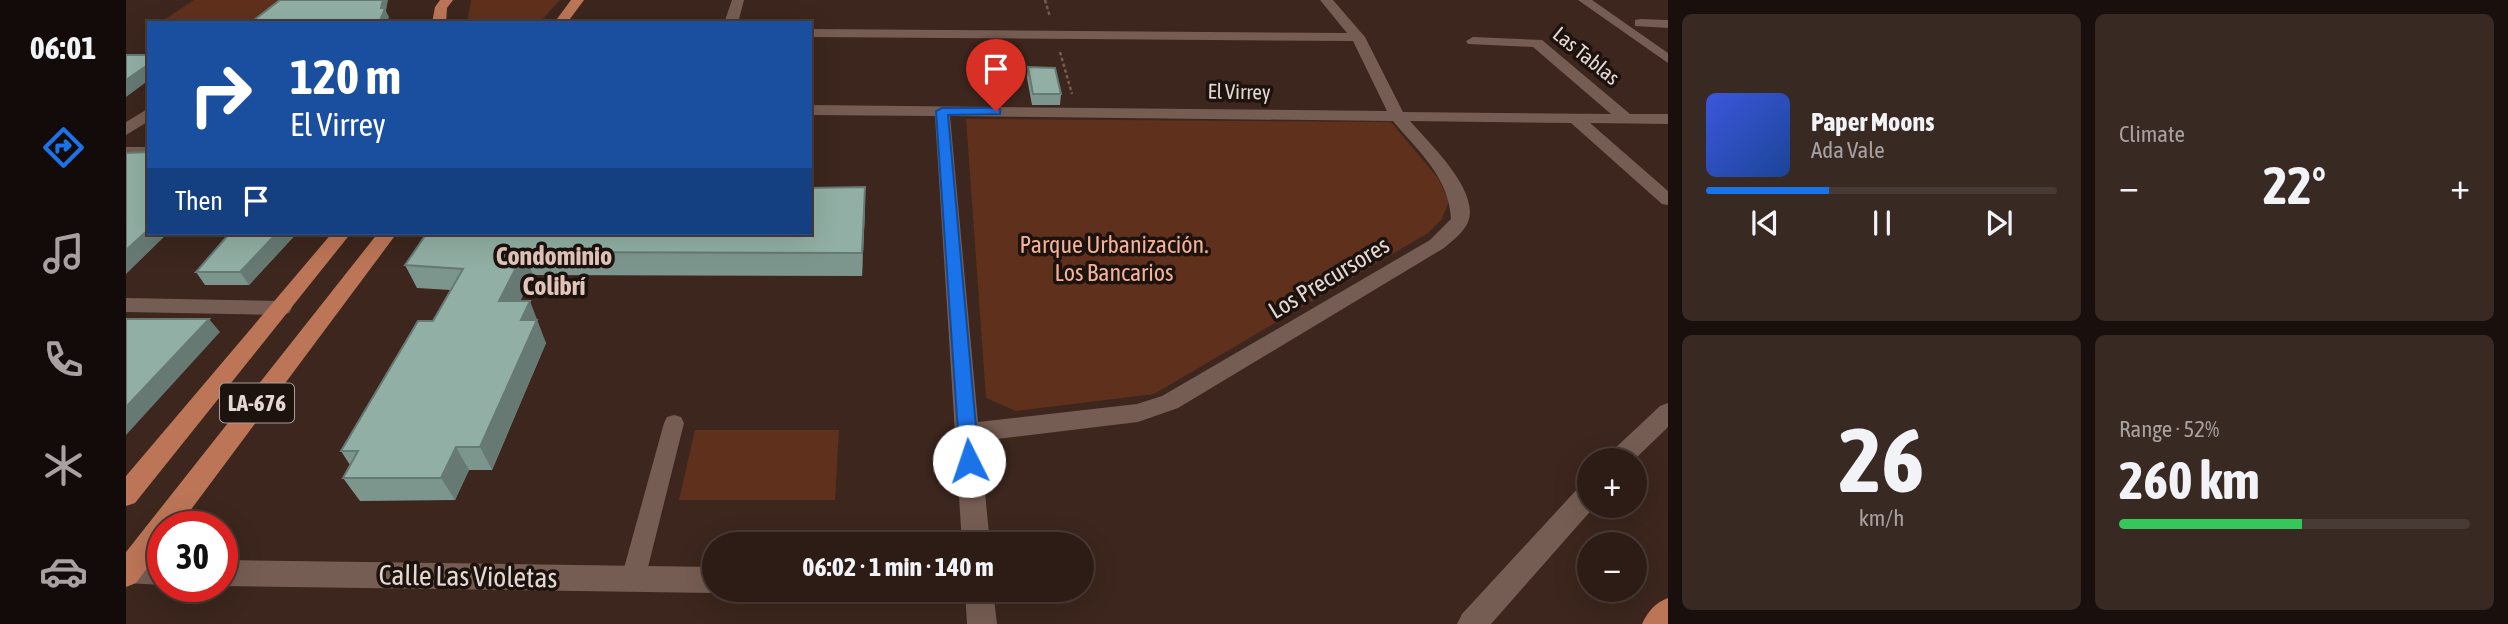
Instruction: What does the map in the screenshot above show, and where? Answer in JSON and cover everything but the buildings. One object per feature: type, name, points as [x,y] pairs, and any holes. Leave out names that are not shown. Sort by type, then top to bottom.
[{"type":"main road","points":[[562,21],[578,0]]},
{"type":"main road","points":[[439,21],[442,2]]},
{"type":"main road","name":"LA-676","points":[[126,495],[340,235]]},
{"type":"main road","name":"LA-676","points":[[127,573],[386,235]]},
{"type":"main road","points":[[1657,624],[1668,612]]},
{"type":"street","points":[[732,21],[738,0]]},
{"type":"street","name":"Los Precursores","points":[[967,433],[1138,413],[1170,401],[1437,244],[1452,232],[1460,219],[1459,199],[1450,179],[1397,115],[1358,37],[1326,0]]},
{"type":"street","points":[[1584,0],[1668,59]]},
{"type":"street","points":[[1608,0],[1668,43]]},
{"type":"street","points":[[1640,23],[1668,24]]},
{"type":"street","points":[[812,33],[1358,37]]},
{"type":"street","name":"Las Tablas","points":[[1473,41],[1537,43],[1625,117]]},
{"type":"street","name":"El Virrey","points":[[812,110],[1625,117],[1668,120]]},
{"type":"street","points":[[942,111],[975,532]]},
{"type":"street","points":[[126,130],[147,114]]},
{"type":"street","points":[[1574,117],[1668,200]]},
{"type":"street","points":[[126,152],[147,152]]},
{"type":"street","points":[[126,305],[282,308]]},
{"type":"street","points":[[1631,448],[1668,412]]},
{"type":"street","points":[[1472,624],[1577,507]]},
{"type":"street","points":[[127,573],[147,572]]},
{"type":"street","name":"Calle Las Violetas","points":[[238,573],[702,580]]},
{"type":"street","points":[[980,602],[982,624]]},
{"type":"lane","points":[[633,579],[674,423]]},
{"type":"green space","points":[[194,0],[294,0],[268,21],[162,21]]},
{"type":"green space","points":[[471,0],[560,0],[541,21],[467,21]]},
{"type":"green space","name":"Parque Urbanización. Los Bancarios","points":[[966,119],[1391,122],[1438,178],[1449,201],[1442,219],[1428,233],[1154,394],[1016,411],[986,398]]},
{"type":"green space","points":[[695,430],[839,430],[835,500],[679,500]]},
{"type":"district","name":"Condominio Colibrí","points":[[554,271]]},
{"type":"route","points":[[969,461],[942,111],[996,111]]}]
